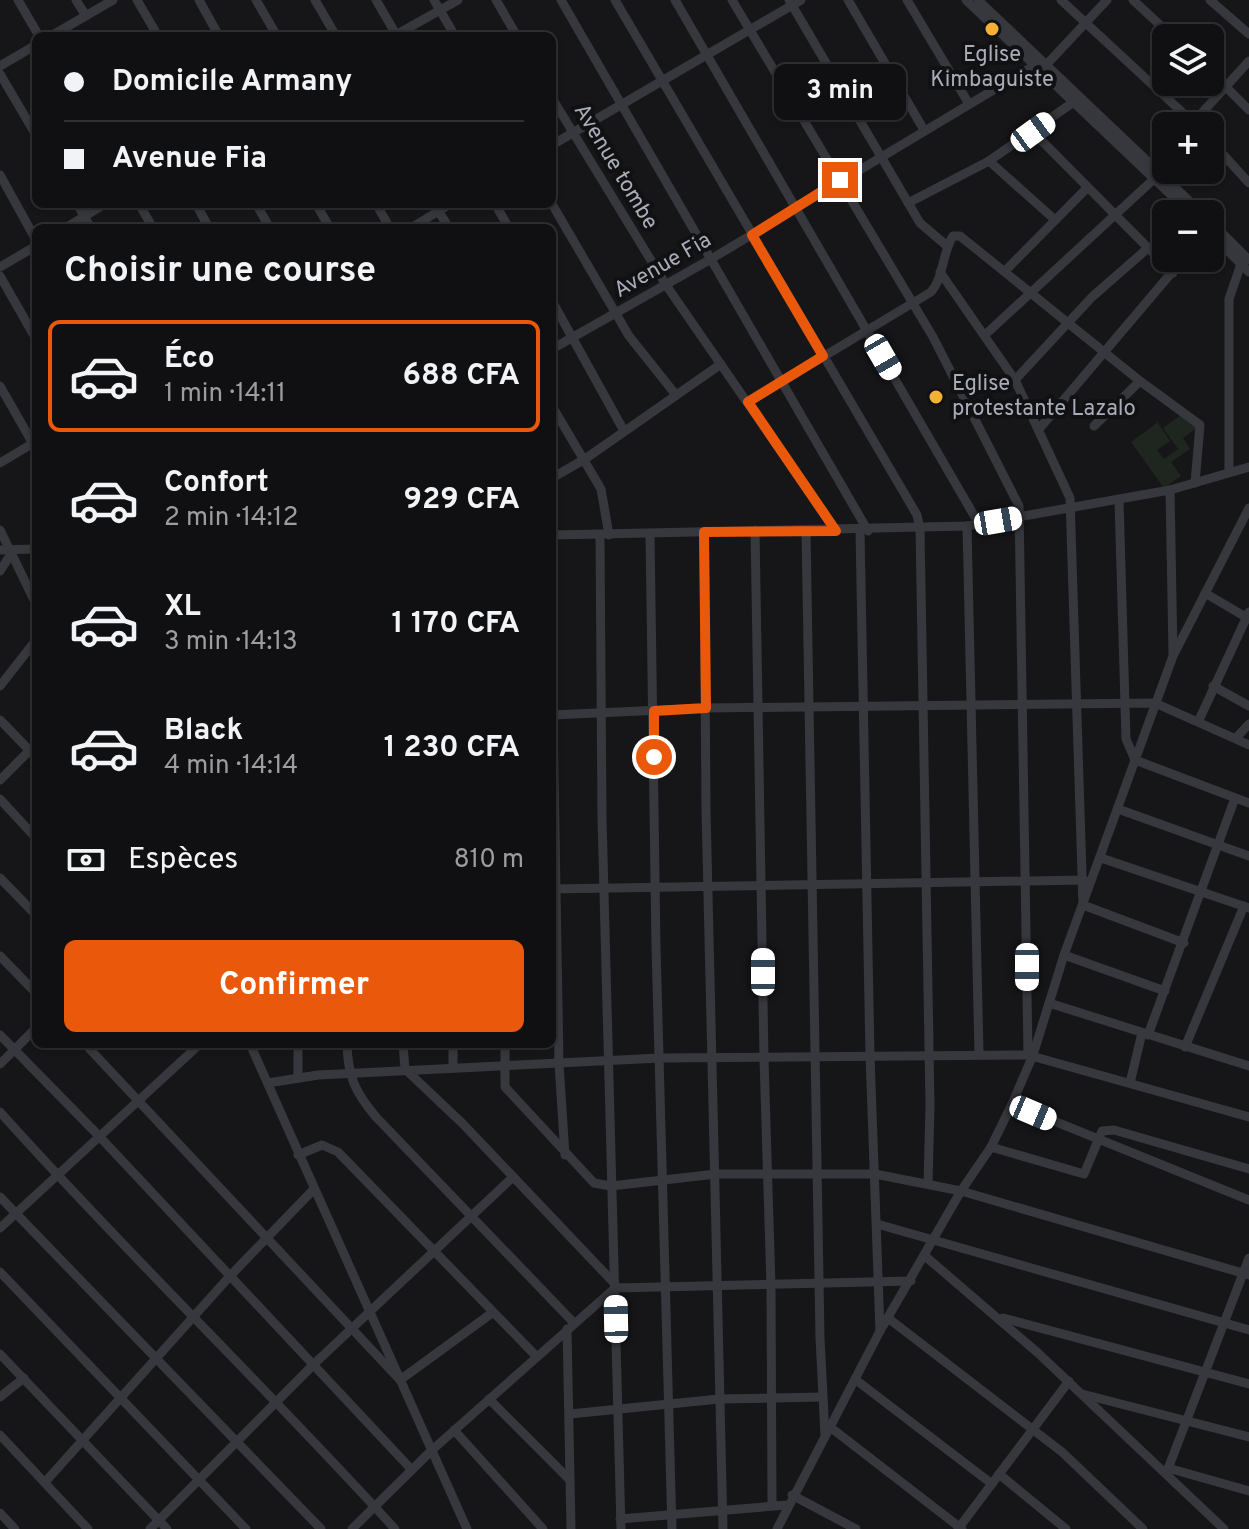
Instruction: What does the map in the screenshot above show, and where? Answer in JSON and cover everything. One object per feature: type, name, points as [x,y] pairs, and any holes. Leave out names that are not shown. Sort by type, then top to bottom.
[{"type":"street","points":[[18,0],[37,32]]},
{"type":"street","points":[[76,0],[86,16]]},
{"type":"street","points":[[58,32],[113,0]]},
{"type":"street","points":[[137,0],[156,32]]},
{"type":"street","points":[[199,0],[217,32]]},
{"type":"street","points":[[256,0],[275,32]]},
{"type":"street","points":[[315,0],[334,32]]},
{"type":"street","points":[[376,0],[394,32]]},
{"type":"street","points":[[401,32],[436,5],[458,0]]},
{"type":"street","points":[[496,0],[515,32]]},
{"type":"street","points":[[561,0],[782,381],[864,531],[863,707],[870,1056],[880,1331]]},
{"type":"street","points":[[615,0],[912,504],[920,529],[928,1184]]},
{"type":"street","points":[[675,0],[979,524]]},
{"type":"street","points":[[732,0],[913,304],[1004,473],[1021,517],[1030,1055]]},
{"type":"street","points":[[848,0],[924,130]]},
{"type":"street","points":[[907,0],[969,104]]},
{"type":"street","points":[[966,0],[1042,64],[1075,101],[1152,175]]},
{"type":"street","points":[[978,0],[1152,165]]},
{"type":"street","points":[[1061,0],[1180,112]]},
{"type":"street","name":"Avenue Fia","points":[[556,347],[1042,64],[1107,0]]},
{"type":"street","points":[[1133,0],[1159,24]]},
{"type":"street","points":[[1210,0],[1249,34]]},
{"type":"street","points":[[556,143],[794,2],[920,223],[947,246]]},
{"type":"street","points":[[436,5],[453,32]]},
{"type":"street","points":[[0,66],[32,47]]},
{"type":"street","points":[[1204,112],[1249,61]]},
{"type":"street","points":[[0,74],[32,128]]},
{"type":"street","points":[[1225,86],[1249,110]]},
{"type":"street","points":[[908,203],[989,161],[1075,101]]},
{"type":"street","name":"Avenue tombe","points":[[556,105],[666,285],[836,531]]},
{"type":"street","points":[[1033,132],[1173,273],[1039,429]]},
{"type":"street","points":[[1224,155],[1249,183]]},
{"type":"street","points":[[989,161],[1054,219]]},
{"type":"street","points":[[0,175],[32,233]]},
{"type":"street","points":[[986,334],[1152,181]]},
{"type":"street","points":[[1161,184],[1177,200]]},
{"type":"street","points":[[1172,184],[1188,200]]},
{"type":"street","points":[[1006,270],[1087,188]]},
{"type":"street","points":[[79,208],[89,224]]},
{"type":"street","points":[[71,224],[98,208]]},
{"type":"street","points":[[416,224],[435,208]]},
{"type":"street","points":[[554,208],[646,362],[676,395]]},
{"type":"street","points":[[748,402],[935,288],[947,246],[953,236],[960,236],[1140,381],[1200,425],[1195,483]]},
{"type":"street","points":[[1224,237],[1245,262],[1249,272]]},
{"type":"street","points":[[1224,245],[1245,262]]},
{"type":"street","points":[[0,267],[32,248]]},
{"type":"street","points":[[1015,380],[1069,322],[1148,248]]},
{"type":"street","points":[[1229,472],[1229,299],[1245,262]]},
{"type":"street","points":[[940,272],[986,334],[1015,380],[1070,498],[1083,905]]},
{"type":"street","points":[[0,276],[32,332]]},
{"type":"street","points":[[556,308],[624,431]]},
{"type":"street","points":[[556,476],[585,459],[721,364]]},
{"type":"street","points":[[1094,426],[1140,381]]},
{"type":"street","points":[[0,386],[32,440]]},
{"type":"street","points":[[556,412],[585,459],[603,496],[605,886],[620,1524],[722,1508],[787,1505]]},
{"type":"street","points":[[0,463],[32,447]]},
{"type":"street","points":[[556,535],[755,530],[864,531],[967,526],[1170,490],[1249,467]]},
{"type":"street","points":[[1170,490],[1173,656]]},
{"type":"street","points":[[1119,500],[1127,746],[1135,760],[1249,803]]},
{"type":"street","points":[[777,1529],[880,1331],[961,1191],[991,1147],[1012,1104],[1173,656],[1249,508]]},
{"type":"street","points":[[1241,522],[1249,530]]},
{"type":"street","points":[[967,526],[979,1054]]},
{"type":"street","points":[[0,530],[7,551],[32,597]]},
{"type":"street","points":[[755,530],[773,1397],[772,1505]]},
{"type":"street","points":[[806,531],[822,1397],[828,1432],[959,1528],[1069,1381]]},
{"type":"street","points":[[704,532],[708,884],[723,1529]]},
{"type":"street","points":[[650,534],[672,1529]]},
{"type":"street","points":[[7,551],[32,549]]},
{"type":"street","points":[[0,571],[7,551]]},
{"type":"street","points":[[1199,720],[1248,616],[1205,593]]},
{"type":"street","points":[[0,686],[32,645]]},
{"type":"street","points":[[1213,686],[1249,706]]},
{"type":"street","points":[[556,715],[706,708],[1155,703],[1199,720],[1249,745]]},
{"type":"street","points":[[0,720],[32,749]]},
{"type":"street","points":[[1236,738],[1249,724]]},
{"type":"street","points":[[0,780],[32,753]]},
{"type":"street","points":[[1130,1083],[1145,1034],[1184,943],[1235,798]]},
{"type":"street","points":[[0,799],[32,834]]},
{"type":"street","points":[[1118,809],[1249,856]]},
{"type":"street","points":[[1101,858],[1247,907],[1185,1047]]},
{"type":"street","points":[[0,878],[32,911]]},
{"type":"street","points":[[556,889],[1093,880]]},
{"type":"street","points":[[27,905],[32,901]]},
{"type":"street","points":[[1083,905],[1184,943]]},
{"type":"street","points":[[1064,955],[1165,991]]},
{"type":"street","points":[[0,956],[32,989]]},
{"type":"street","points":[[556,959],[565,1155]]},
{"type":"street","points":[[1049,1003],[1249,1066]]},
{"type":"street","points":[[0,1064],[32,1032]]},
{"type":"street","points":[[0,1035],[99,1136],[411,1469]]},
{"type":"street","points":[[89,1048],[400,1380]]},
{"type":"street","points":[[0,1228],[196,1048]]},
{"type":"street","points":[[252,1048],[467,1529]]},
{"type":"street","points":[[298,1048],[298,1078]]},
{"type":"street","points":[[347,1048],[348,1073],[354,1090],[571,1326],[571,1529]]},
{"type":"street","points":[[403,1048],[405,1069],[513,1177],[615,1286],[667,1289],[911,1281]]},
{"type":"street","points":[[453,1048],[453,1068]]},
{"type":"street","points":[[505,1048],[505,1087],[594,1183],[611,1186],[716,1174],[875,1174],[961,1191],[1246,1275]]},
{"type":"street","points":[[268,1083],[405,1069],[660,1058],[1030,1055],[1249,1117]]},
{"type":"street","points":[[1012,1104],[1249,1200]]},
{"type":"street","points":[[0,1112],[395,1529]]},
{"type":"street","points":[[991,1147],[1080,1175],[1087,1171],[1095,1140],[1102,1131],[1114,1130],[1249,1169]]},
{"type":"street","points":[[298,1155],[316,1147],[329,1146],[536,1356]]},
{"type":"street","points":[[150,1529],[314,1364],[513,1177]]},
{"type":"street","points":[[46,1481],[193,1316],[314,1189]]},
{"type":"street","points":[[0,1197],[321,1529]]},
{"type":"street","points":[[877,1224],[935,1238],[1249,1330]]},
{"type":"street","points":[[925,1256],[1000,1318],[1167,1471],[1224,1529]]},
{"type":"street","points":[[1167,1471],[1246,1275],[1249,1258]]},
{"type":"street","points":[[0,1272],[246,1529]]},
{"type":"street","points":[[352,1529],[411,1469],[615,1286]]},
{"type":"street","points":[[400,1380],[492,1313]]},
{"type":"street","points":[[888,1318],[1034,1428],[1143,1529]]},
{"type":"street","points":[[1000,1318],[1249,1384]]},
{"type":"street","points":[[0,1354],[167,1529]]},
{"type":"street","points":[[0,1397],[24,1378]]},
{"type":"street","points":[[856,1380],[992,1484]]},
{"type":"street","points":[[1082,1394],[1249,1437]]},
{"type":"street","points":[[570,1414],[719,1399],[822,1397]]},
{"type":"street","points":[[489,1399],[570,1480]]},
{"type":"street","points":[[454,1430],[543,1529]]},
{"type":"street","points":[[0,1435],[46,1481],[82,1527]]},
{"type":"street","points":[[1167,1471],[1249,1491]]},
{"type":"street","points":[[999,1474],[1066,1529]]},
{"type":"street","points":[[792,1495],[856,1529]]},
{"type":"street","points":[[0,1513],[15,1529]]},
{"type":"shaded area","points":[[1185,412],[1197,428],[1183,438],[1190,449],[1171,462],[1181,476],[1164,488],[1131,442],[1157,423],[1156,420],[1170,441],[1157,450],[1164,459],[1178,449],[1163,428]]},
{"type":"place","name":"Eglise Kimbaguiste","points":[[992,29]]},
{"type":"place","name":"Eglise protestante Lazalo","points":[[936,397]]},
{"type":"route","points":[[654,757],[654,711],[706,708],[704,532],[836,531],[748,402],[823,356],[752,235],[840,180]]}]
